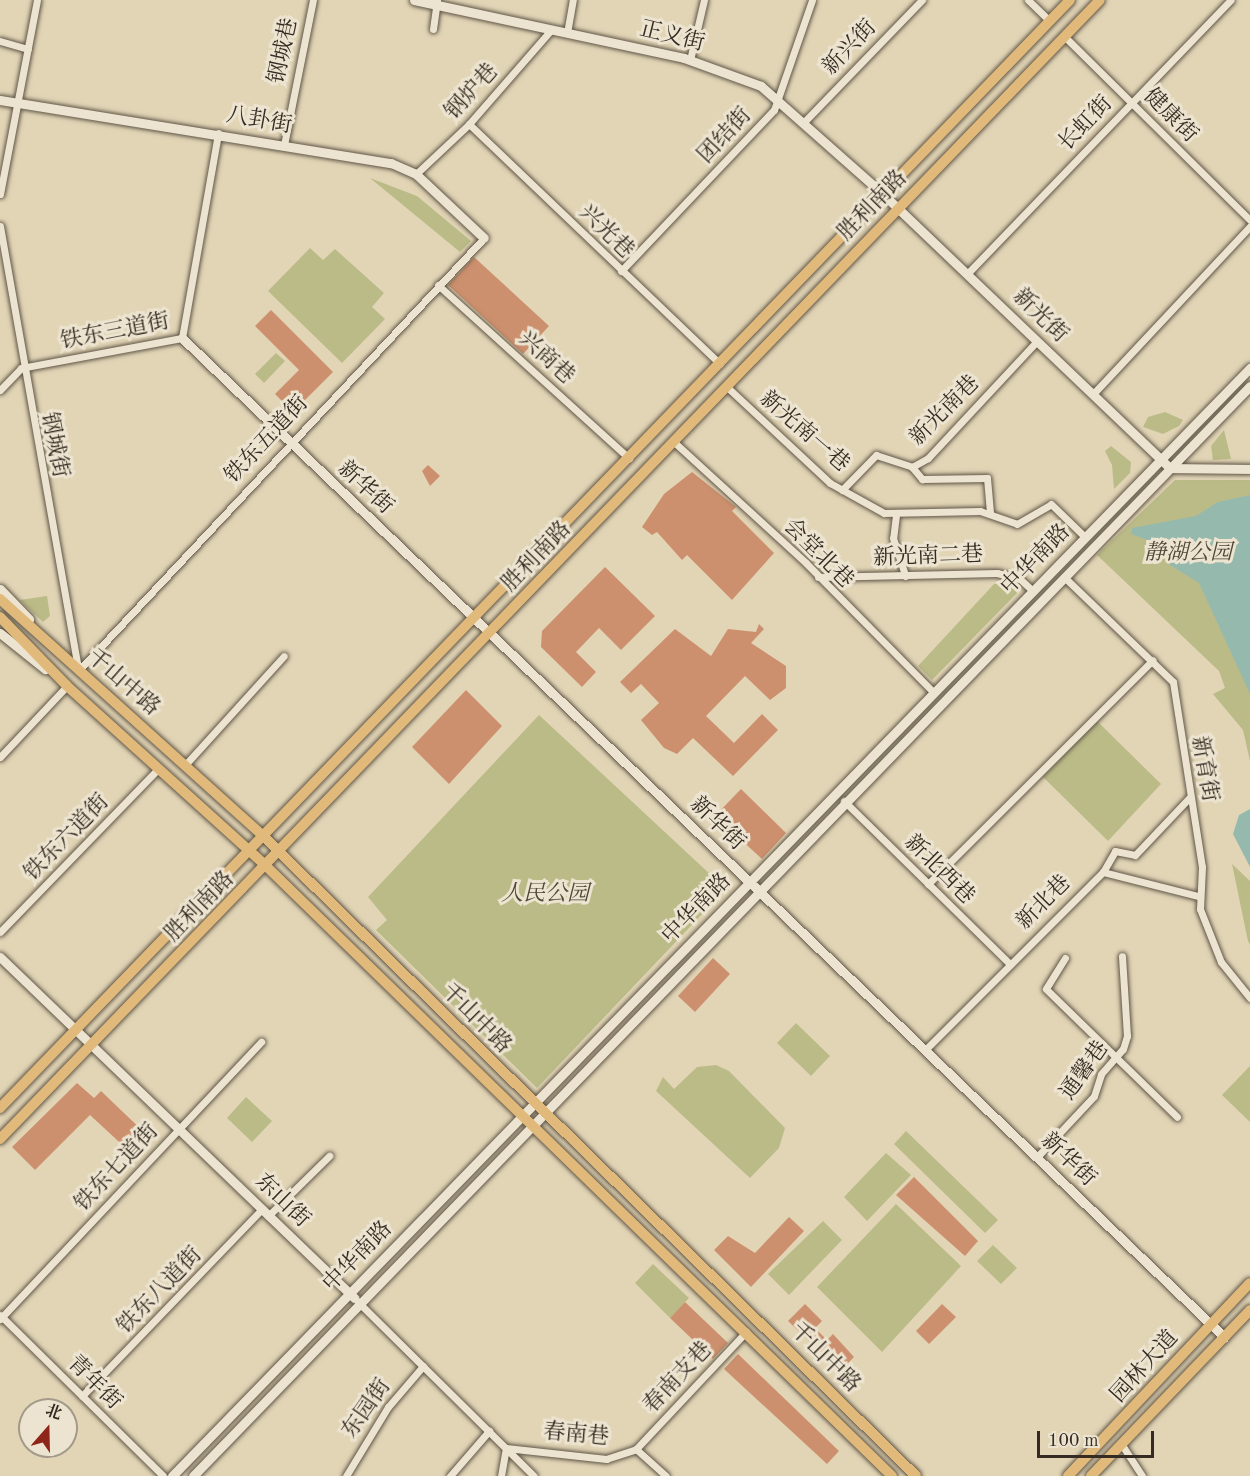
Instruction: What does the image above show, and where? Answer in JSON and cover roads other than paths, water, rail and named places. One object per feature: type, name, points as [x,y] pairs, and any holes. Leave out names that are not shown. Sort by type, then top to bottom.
[{"type":"main road","name":"胜利南路","points":[[0,1108],[1070,0]]},
{"type":"main road","name":"胜利南路","points":[[0,1139],[280,852],[897,208],[1100,0]]},
{"type":"main road","name":"千山中路","points":[[0,599],[280,852],[544,1114],[916,1476]]},
{"type":"main road","name":"千山中路","points":[[0,617],[67,687],[266,866],[892,1476]]},
{"type":"main road","name":"园林大道","points":[[1068,1476],[1250,1283]]},
{"type":"main road","name":"园林大道","points":[[1091,1476],[1250,1310]]},
{"type":"street","points":[[0,194],[37,0]]},
{"type":"street","name":"钢城巷","points":[[284,145],[313,0]]},
{"type":"street","name":"正义街","points":[[414,0],[437,2],[551,30],[690,60],[740,76],[780,99],[882,193]]},
{"type":"street","points":[[567,33],[573,0]]},
{"type":"street","points":[[690,60],[704,0]]},
{"type":"street","name":"团结街","points":[[621,271],[780,99],[812,0]]},
{"type":"street","name":"新兴街","points":[[804,122],[922,0]]},
{"type":"street","points":[[1028,0],[1050,21]]},
{"type":"street","name":"长虹街","points":[[967,274],[1231,0]]},
{"type":"street","points":[[433,29],[437,2]]},
{"type":"street","name":"钢炉巷","points":[[416,174],[469,124],[551,30]]},
{"type":"street","name":"健康街","points":[[1065,37],[1250,220]]},
{"type":"street","points":[[0,40],[28,49]]},
{"type":"street","name":"八卦街","points":[[0,100],[218,133],[391,163],[416,174],[484,238]]},
{"type":"street","name":"兴光巷","points":[[469,124],[720,364]]},
{"type":"street","name":"铁东三道街","points":[[21,368],[182,338],[218,133]]},
{"type":"street","name":"新光街","points":[[882,193],[1170,468]]},
{"type":"street","name":"钢城街","points":[[0,226],[21,368],[79,670]]},
{"type":"street","points":[[1093,394],[1250,226]]},
{"type":"street","name":"铁东五道街","points":[[79,670],[289,442],[484,238]]},
{"type":"street","name":"兴商巷","points":[[438,285],[629,458]]},
{"type":"street","name":"新华街","points":[[182,338],[1224,1337]]},
{"type":"street","name":"新光南巷","points":[[842,490],[876,455],[912,467],[928,458],[1037,341]]},
{"type":"street","points":[[0,390],[21,368]]},
{"type":"street","name":"中华南路","points":[[172,1476],[753,886],[934,693],[1250,369]]},
{"type":"street","points":[[193,1476],[358,1302],[533,1126],[753,886],[844,801],[1250,386]]},
{"type":"street","name":"新光南一巷","points":[[727,387],[842,490],[896,515],[960,510],[990,514],[1017,524],[1051,504],[1085,537]]},
{"type":"street","name":"会堂北巷","points":[[674,442],[818,577],[934,693]]},
{"type":"street","points":[[912,467],[922,479],[987,478],[990,514]]},
{"type":"street","points":[[1170,468],[1250,469]]},
{"type":"street","points":[[896,515],[893,538],[905,576]]},
{"type":"street","name":"新光南二巷","points":[[818,577],[1009,574],[1033,591]]},
{"type":"street","name":"新育街","points":[[1064,577],[1153,660],[1173,682],[1202,867],[1198,896],[1221,962],[1250,998]]},
{"type":"street","points":[[0,589],[79,670]]},
{"type":"street","points":[[0,633],[67,687],[0,757]]},
{"type":"street","points":[[185,765],[284,656]]},
{"type":"street","points":[[928,884],[1153,660]]},
{"type":"street","name":"铁东六道街","points":[[0,932],[159,768]]},
{"type":"street","name":"新北巷","points":[[926,1050],[1102,872],[1115,851],[1135,855],[1190,797]]},
{"type":"street","name":"新北西巷","points":[[844,801],[1010,964]]},
{"type":"street","points":[[1102,872],[1198,896]]},
{"type":"street","name":"通馨巷","points":[[1037,1157],[1095,1096],[1101,1074],[1116,1057],[1127,1036],[1122,956]]},
{"type":"street","name":"东山街","points":[[0,957],[350,1294],[534,1476]]},
{"type":"street","points":[[1065,958],[1046,989],[1177,1117]]},
{"type":"street","name":"铁东七道街","points":[[1,1317],[261,1042]]},
{"type":"street","name":"铁东八道街","points":[[82,1396],[265,1212],[329,1156]]},
{"type":"street","name":"青年街","points":[[1,1317],[163,1476]]},
{"type":"street","name":"春南支巷","points":[[636,1449],[746,1332]]},
{"type":"street","name":"东园街","points":[[346,1476],[388,1407],[423,1366]]},
{"type":"street","points":[[450,1476],[489,1431]]},
{"type":"street","points":[[1122,1445],[1142,1476]]},
{"type":"street","points":[[501,1476],[506,1448]]},
{"type":"street","name":"春南巷","points":[[506,1448],[606,1459],[636,1449],[666,1476]]},
{"type":"water","points":[[1250,495],[1250,694],[1199,583],[1170,565],[1161,545],[1131,534],[1132,528],[1196,516],[1218,502]]},
{"type":"water","points":[[1250,809],[1250,867],[1233,834],[1239,815]]},
{"type":"park label","name":"静湖公园","points":[[1188,554]]},
{"type":"park label","name":"人民公园","points":[[545,895]]}]
